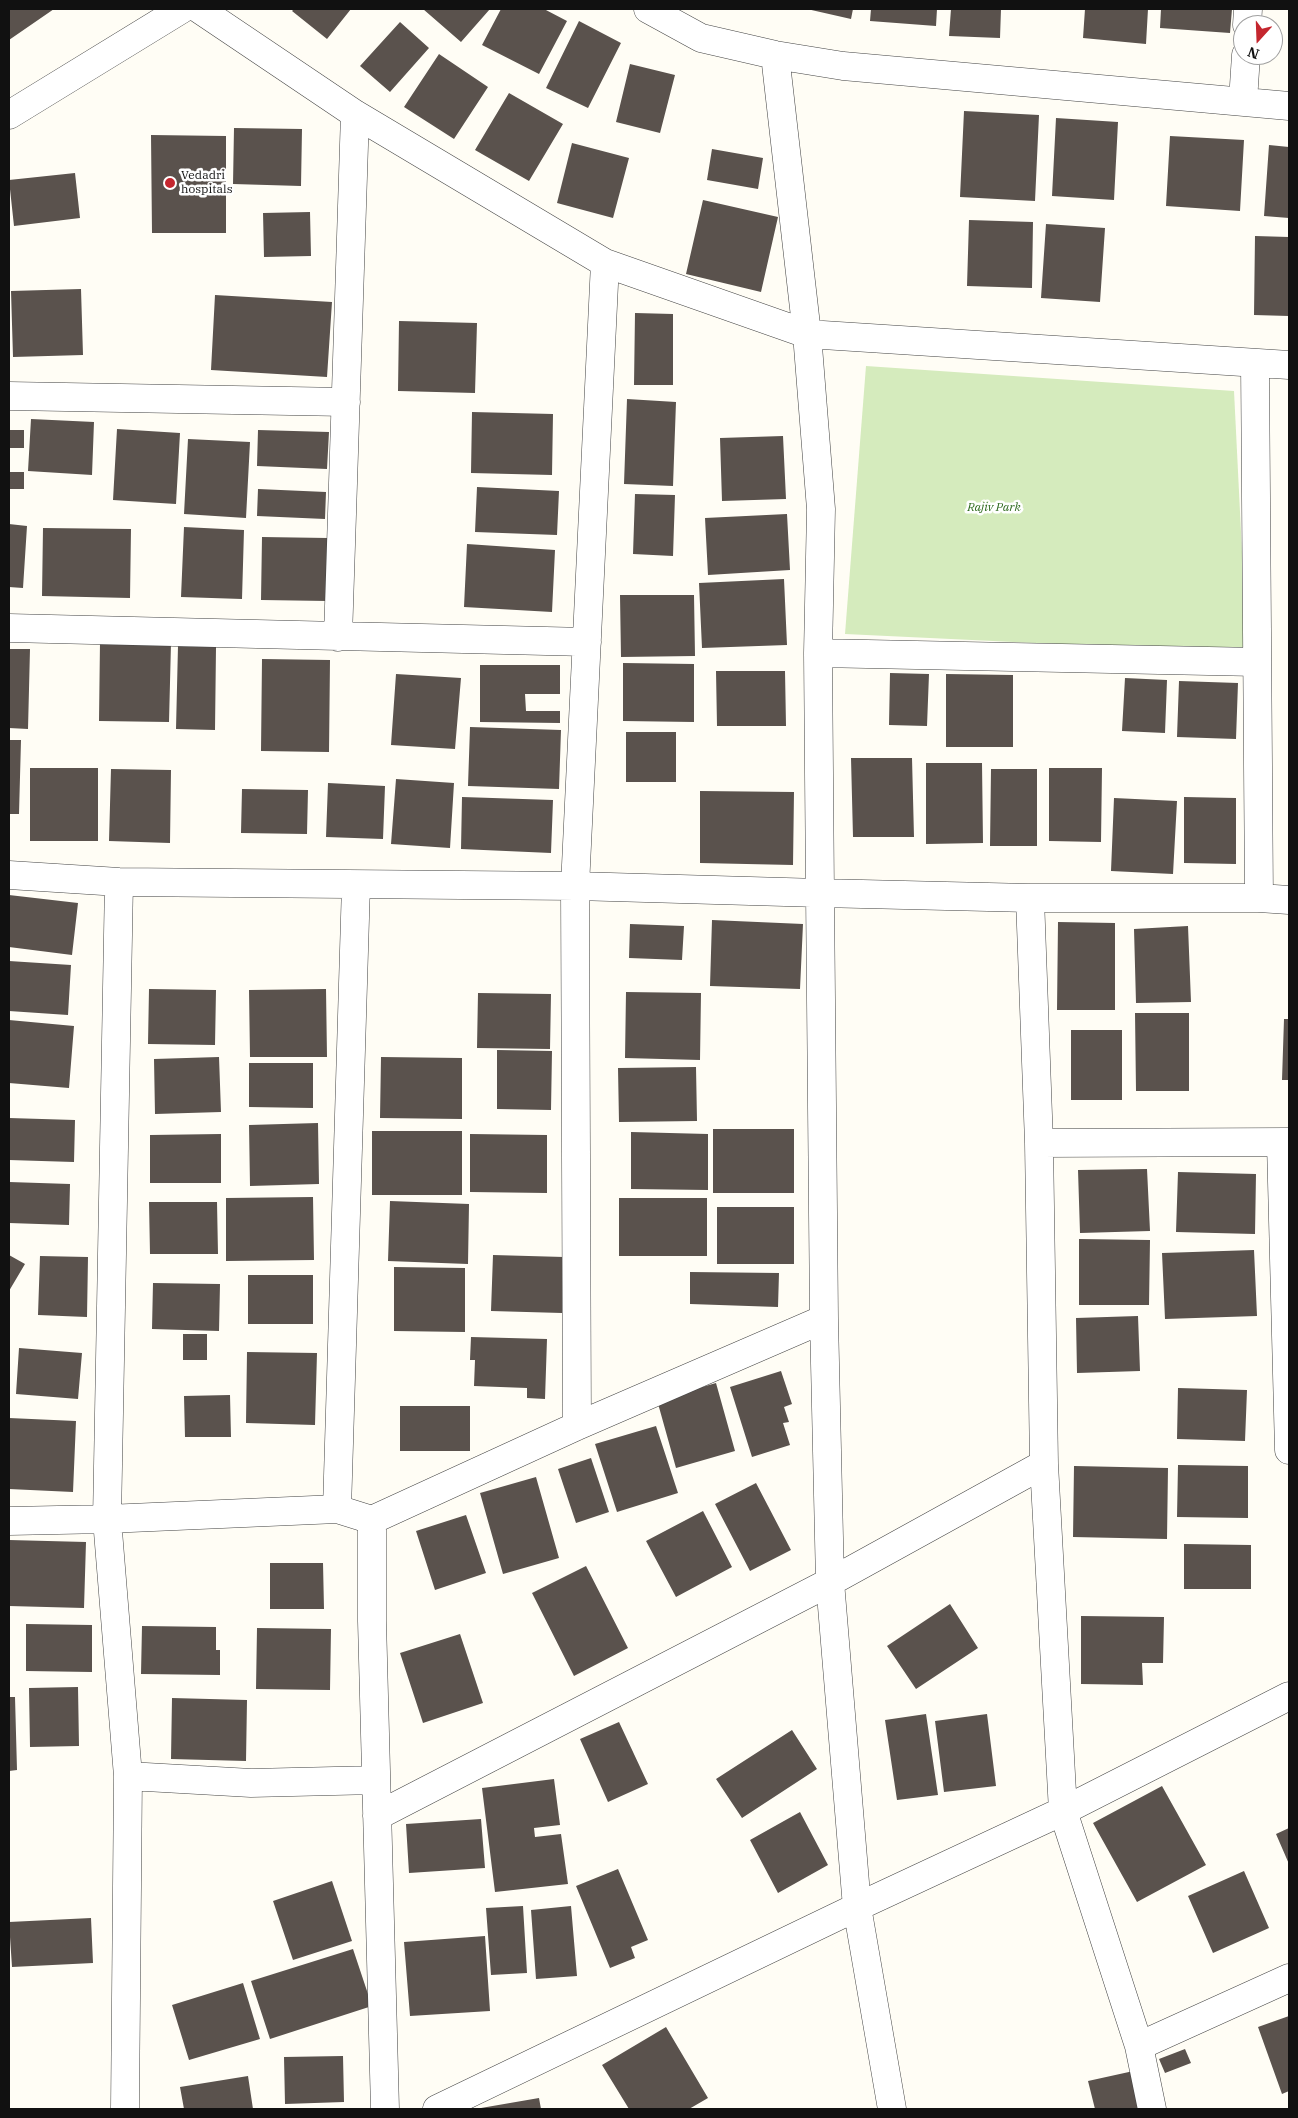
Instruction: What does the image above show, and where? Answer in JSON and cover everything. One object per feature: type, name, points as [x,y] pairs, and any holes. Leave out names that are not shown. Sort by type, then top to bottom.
[{"type":"street","points":[[9,115],[182,9]]},
{"type":"street","points":[[199,9],[356,114],[605,263],[807,334],[1289,366]]},
{"type":"street","points":[[648,9],[701,38],[775,55],[843,66],[1289,106]]},
{"type":"street","points":[[775,55],[807,334],[821,509],[818,653],[820,893],[824,1319],[830,1582],[857,1907],[892,2109]]},
{"type":"street","points":[[1243,101],[1245,65]]},
{"type":"street","points":[[338,638],[356,114]]},
{"type":"street","points":[[577,1426],[575,886],[605,263]]},
{"type":"street","points":[[1255,363],[1259,898]]},
{"type":"street","points":[[9,396],[346,402]]},
{"type":"street","points":[[9,628],[338,638],[587,642]]},
{"type":"street","points":[[818,653],[1257,662]]},
{"type":"street","points":[[9,876],[118,882],[575,886],[1030,898],[1259,898],[1289,900]]},
{"type":"street","points":[[118,882],[107,1519],[128,1776],[124,2109]]},
{"type":"street","points":[[337,1509],[356,884]]},
{"type":"street","points":[[1030,898],[1039,1143],[1044,1464],[1063,1811],[1139,2046],[1152,2109]]},
{"type":"street","points":[[1039,1143],[1285,1143],[1289,1450]]},
{"type":"street","points":[[9,1521],[107,1519],[337,1509],[372,1520],[577,1426],[824,1319]]},
{"type":"street","points":[[377,1816],[830,1582],[1044,1464]]},
{"type":"street","points":[[372,1520],[372,1621],[385,2109]]},
{"type":"street","points":[[437,2109],[857,1907],[1063,1811],[1289,1696]]},
{"type":"street","points":[[128,1776],[251,1783],[376,1780]]},
{"type":"street","points":[[1139,2046],[1289,1978]]},
{"type":"green space","name":"Rajiv Park","points":[[866,366],[1234,391],[1247,653],[845,634]]},
{"type":"building","points":[[9,9],[54,9],[9,40]]},
{"type":"building","points":[[294,9],[351,9],[327,39],[292,11]]},
{"type":"building","points":[[423,9],[490,9],[461,42]]},
{"type":"building","points":[[501,9],[544,9],[567,21],[539,74],[482,45]]},
{"type":"building","points":[[807,9],[853,9],[851,19]]},
{"type":"building","points":[[871,9],[937,9],[936,26],[870,21]]},
{"type":"building","points":[[951,9],[1001,9],[1000,38],[949,36]]},
{"type":"building","points":[[1085,9],[1148,9],[1146,44],[1083,38]]},
{"type":"building","points":[[1161,9],[1232,9],[1230,33],[1160,28]]},
{"type":"building","points":[[579,21],[621,43],[588,108],[546,88]]},
{"type":"building","points":[[400,22],[429,48],[390,92],[360,66]]},
{"type":"building","points":[[439,54],[488,87],[454,139],[404,107]]},
{"type":"building","points":[[630,64],[675,75],[660,133],[616,122]]},
{"type":"building","points":[[509,93],[563,124],[529,181],[475,150]]},
{"type":"building","points":[[964,111],[1039,115],[1035,201],[960,197]]},
{"type":"building","points":[[1056,118],[1118,122],[1114,200],[1052,196]]},
{"type":"building","points":[[234,128],[302,129],[301,186],[233,184]]},
{"type":"building","points":[[151,135],[226,136],[226,233],[152,233]]},
{"type":"building","points":[[1170,136],[1244,140],[1240,211],[1166,206]]},
{"type":"building","points":[[572,143],[629,158],[613,218],[557,203]]},
{"type":"building","points":[[1269,145],[1289,147],[1289,218],[1264,216]]},
{"type":"building","points":[[712,149],[763,158],[758,189],[707,180]]},
{"type":"building","points":[[75,173],[80,218],[14,226],[9,180]]},
{"type":"building","points":[[703,200],[778,217],[761,292],[686,274]]},
{"type":"building","points":[[310,212],[311,256],[264,257],[263,213]]},
{"type":"building","points":[[969,220],[1033,222],[1032,288],[967,286]]},
{"type":"building","points":[[1046,224],[1105,228],[1100,302],[1041,298]]},
{"type":"building","points":[[1255,236],[1289,237],[1289,316],[1254,315]]},
{"type":"building","points":[[81,289],[83,355],[13,357],[11,291]]},
{"type":"building","points":[[215,295],[332,302],[327,377],[211,370]]},
{"type":"building","points":[[635,313],[673,314],[673,385],[634,385]]},
{"type":"building","points":[[399,321],[477,323],[475,393],[398,391]]},
{"type":"building","points":[[627,399],[676,402],[673,486],[624,484]]},
{"type":"building","points":[[472,412],[553,414],[552,475],[471,473]]},
{"type":"building","points":[[31,419],[94,422],[92,475],[28,471]]},
{"type":"building","points":[[117,429],[180,433],[176,504],[113,500]]},
{"type":"building","points":[[9,430],[24,430],[24,448],[9,448]]},
{"type":"building","points":[[258,430],[329,432],[327,469],[257,466]]},
{"type":"building","points":[[783,436],[786,499],[722,501],[720,438]]},
{"type":"building","points":[[188,439],[250,442],[246,518],[184,514]]},
{"type":"building","points":[[9,472],[24,472],[24,489],[9,489]]},
{"type":"building","points":[[477,487],[559,491],[557,535],[475,532]]},
{"type":"building","points":[[258,489],[326,492],[325,519],[257,516]]},
{"type":"building","points":[[635,494],[675,495],[673,556],[633,554]]},
{"type":"building","points":[[787,514],[790,570],[708,575],[705,518]]},
{"type":"building","points":[[9,524],[27,526],[23,588],[9,587]]},
{"type":"building","points":[[184,527],[244,530],[242,599],[181,597]]},
{"type":"building","points":[[43,528],[131,529],[130,598],[42,596]]},
{"type":"building","points":[[262,537],[328,538],[328,601],[261,600]]},
{"type":"building","points":[[467,544],[555,550],[552,612],[464,607]]},
{"type":"building","points":[[784,579],[787,645],[702,648],[699,583]]},
{"type":"building","points":[[620,595],[694,595],[695,656],[621,657]]},
{"type":"building","points":[[100,642],[171,643],[169,722],[99,721]]},
{"type":"building","points":[[178,646],[216,647],[215,730],[176,729]]},
{"type":"building","points":[[9,649],[30,649],[28,729],[9,728]]},
{"type":"building","points":[[262,659],[330,660],[329,752],[261,751]]},
{"type":"building","points":[[623,663],[694,664],[694,722],[623,721]]},
{"type":"building","points":[[480,665],[560,665],[560,694],[525,694],[526,711],[560,711],[560,723],[480,722]]},
{"type":"building","points":[[716,671],[785,671],[786,726],[717,726]]},
{"type":"building","points":[[890,673],[929,674],[927,726],[889,725]]},
{"type":"building","points":[[396,674],[461,678],[455,749],[391,745]]},
{"type":"building","points":[[946,674],[1013,675],[1013,747],[946,747]]},
{"type":"building","points":[[1125,678],[1167,680],[1165,733],[1122,731]]},
{"type":"building","points":[[1179,681],[1238,683],[1236,739],[1177,737]]},
{"type":"building","points":[[470,727],[561,730],[559,789],[468,786]]},
{"type":"building","points":[[626,732],[676,732],[676,782],[626,782]]},
{"type":"building","points":[[9,740],[21,740],[19,814],[9,814]]},
{"type":"building","points":[[851,758],[912,758],[914,837],[853,837]]},
{"type":"building","points":[[926,763],[982,763],[983,843],[926,844]]},
{"type":"building","points":[[30,768],[98,768],[98,841],[30,841]]},
{"type":"building","points":[[1049,768],[1102,768],[1101,842],[1049,841]]},
{"type":"building","points":[[111,769],[171,770],[170,843],[109,841]]},
{"type":"building","points":[[991,769],[1037,769],[1037,846],[990,846]]},
{"type":"building","points":[[396,779],[454,783],[450,848],[391,844]]},
{"type":"building","points":[[328,783],[385,786],[383,839],[326,837]]},
{"type":"building","points":[[242,789],[308,790],[307,834],[241,833]]},
{"type":"building","points":[[700,791],[794,792],[793,865],[700,863]]},
{"type":"building","points":[[462,797],[553,800],[551,853],[461,849]]},
{"type":"building","points":[[1184,797],[1236,798],[1236,864],[1184,863]]},
{"type":"building","points":[[1114,798],[1177,801],[1173,874],[1111,871]]},
{"type":"building","points":[[9,895],[78,903],[72,955],[9,947]]},
{"type":"building","points":[[712,920],[803,924],[800,989],[710,986]]},
{"type":"building","points":[[1058,922],[1115,923],[1115,1010],[1057,1010]]},
{"type":"building","points":[[630,924],[684,926],[682,960],[629,958]]},
{"type":"building","points":[[1188,926],[1191,1002],[1136,1003],[1134,929]]},
{"type":"building","points":[[9,961],[71,965],[68,1015],[9,1011]]},
{"type":"building","points":[[149,989],[216,990],[215,1045],[148,1044]]},
{"type":"building","points":[[326,989],[327,1057],[250,1057],[249,990]]},
{"type":"building","points":[[626,992],[701,993],[700,1060],[625,1058]]},
{"type":"building","points":[[478,993],[551,994],[550,1049],[477,1048]]},
{"type":"building","points":[[1135,1013],[1189,1013],[1189,1091],[1136,1091]]},
{"type":"building","points":[[1284,1019],[1289,1019],[1289,1080],[1282,1080]]},
{"type":"building","points":[[9,1020],[74,1026],[69,1088],[9,1083]]},
{"type":"building","points":[[1071,1030],[1122,1030],[1122,1100],[1071,1100]]},
{"type":"building","points":[[497,1050],[552,1051],[551,1110],[497,1109]]},
{"type":"building","points":[[219,1057],[221,1112],[155,1114],[154,1059]]},
{"type":"building","points":[[381,1057],[462,1058],[462,1119],[380,1118]]},
{"type":"building","points":[[249,1063],[313,1063],[313,1108],[249,1107]]},
{"type":"building","points":[[696,1067],[697,1121],[619,1122],[618,1068]]},
{"type":"building","points":[[9,1118],[75,1120],[74,1162],[9,1160]]},
{"type":"building","points":[[318,1123],[319,1184],[250,1186],[249,1125]]},
{"type":"building","points":[[713,1129],[794,1129],[794,1193],[713,1193]]},
{"type":"building","points":[[372,1131],[462,1131],[462,1195],[372,1195]]},
{"type":"building","points":[[631,1132],[708,1134],[708,1190],[631,1189]]},
{"type":"building","points":[[221,1134],[221,1183],[150,1183],[150,1135]]},
{"type":"building","points":[[470,1134],[547,1135],[547,1193],[470,1192]]},
{"type":"building","points":[[1147,1169],[1150,1231],[1080,1233],[1078,1170]]},
{"type":"building","points":[[1178,1172],[1256,1174],[1255,1234],[1176,1232]]},
{"type":"building","points":[[9,1182],[70,1184],[69,1225],[9,1223]]},
{"type":"building","points":[[313,1197],[314,1260],[226,1261],[226,1198]]},
{"type":"building","points":[[619,1198],[707,1198],[707,1256],[619,1256]]},
{"type":"building","points":[[390,1201],[469,1204],[468,1264],[388,1261]]},
{"type":"building","points":[[149,1202],[217,1202],[218,1254],[150,1254]]},
{"type":"building","points":[[717,1207],[794,1207],[794,1264],[717,1264]]},
{"type":"building","points":[[1079,1239],[1150,1240],[1149,1305],[1079,1305]]},
{"type":"building","points":[[1254,1250],[1257,1316],[1165,1319],[1162,1253]]},
{"type":"building","points":[[9,1255],[25,1264],[9,1291]]},
{"type":"building","points":[[493,1255],[564,1257],[562,1313],[491,1311]]},
{"type":"building","points":[[40,1256],[88,1257],[87,1317],[38,1315]]},
{"type":"building","points":[[394,1267],[465,1268],[465,1332],[394,1331]]},
{"type":"building","points":[[690,1272],[779,1273],[778,1307],[690,1304]]},
{"type":"building","points":[[248,1275],[313,1275],[313,1324],[248,1324]]},
{"type":"building","points":[[153,1283],[220,1284],[219,1331],[152,1329]]},
{"type":"building","points":[[1138,1316],[1140,1371],[1077,1373],[1076,1318]]},
{"type":"building","points":[[183,1334],[207,1334],[207,1360],[183,1360]]},
{"type":"building","points":[[471,1337],[547,1339],[545,1399],[527,1398],[527,1388],[474,1386],[475,1360],[470,1360]]},
{"type":"building","points":[[19,1348],[82,1353],[78,1399],[16,1394]]},
{"type":"building","points":[[247,1352],[317,1353],[315,1425],[246,1423]]},
{"type":"building","points":[[781,1371],[792,1404],[784,1407],[789,1422],[783,1423],[790,1445],[752,1457],[730,1387]]},
{"type":"building","points":[[716,1383],[735,1451],[676,1468],[657,1400]]},
{"type":"building","points":[[1178,1388],[1247,1390],[1245,1441],[1177,1439]]},
{"type":"building","points":[[230,1395],[231,1437],[185,1437],[184,1396]]},
{"type":"building","points":[[400,1406],[470,1406],[470,1451],[400,1451]]},
{"type":"building","points":[[9,1418],[76,1421],[73,1492],[9,1489]]},
{"type":"building","points":[[656,1426],[678,1493],[617,1512],[595,1444]]},
{"type":"building","points":[[591,1458],[609,1512],[576,1523],[558,1469]]},
{"type":"building","points":[[1178,1465],[1248,1466],[1248,1518],[1177,1517]]},
{"type":"building","points":[[1074,1466],[1168,1468],[1167,1539],[1073,1537]]},
{"type":"building","points":[[536,1477],[559,1558],[503,1574],[480,1493]]},
{"type":"building","points":[[756,1483],[791,1550],[750,1571],[715,1504]]},
{"type":"building","points":[[703,1511],[732,1567],[676,1597],[646,1541]]},
{"type":"building","points":[[466,1515],[486,1573],[435,1590],[416,1531]]},
{"type":"building","points":[[9,1540],[86,1542],[84,1608],[9,1606]]},
{"type":"building","points":[[1184,1544],[1251,1545],[1251,1589],[1184,1589]]},
{"type":"building","points":[[270,1563],[323,1563],[324,1609],[270,1609]]},
{"type":"building","points":[[586,1566],[628,1648],[574,1676],[532,1593]]},
{"type":"building","points":[[950,1604],[978,1648],[916,1689],[887,1646]]},
{"type":"building","points":[[1081,1616],[1164,1617],[1163,1663],[1142,1663],[1143,1685],[1081,1684]]},
{"type":"building","points":[[26,1624],[92,1625],[92,1672],[26,1671]]},
{"type":"building","points":[[142,1626],[216,1627],[216,1650],[220,1650],[220,1675],[141,1674]]},
{"type":"building","points":[[257,1628],[331,1629],[330,1690],[256,1689]]},
{"type":"building","points":[[460,1634],[483,1703],[423,1723],[400,1653]]},
{"type":"building","points":[[78,1687],[79,1746],[30,1747],[29,1688]]},
{"type":"building","points":[[9,1697],[15,1697],[17,1770],[9,1771]]},
{"type":"building","points":[[172,1698],[247,1700],[246,1761],[171,1759]]},
{"type":"building","points":[[926,1714],[938,1795],[897,1800],[885,1720]]},
{"type":"building","points":[[987,1714],[996,1786],[944,1792],[935,1721]]},
{"type":"building","points":[[619,1722],[648,1784],[608,1802],[580,1739]]},
{"type":"building","points":[[792,1730],[817,1769],[742,1818],[716,1779]]},
{"type":"building","points":[[554,1779],[560,1825],[534,1828],[535,1837],[561,1834],[568,1884],[495,1892],[482,1788]]},
{"type":"building","points":[[1162,1786],[1206,1865],[1137,1902],[1093,1823]]},
{"type":"building","points":[[800,1812],[828,1865],[778,1893],[750,1840]]},
{"type":"building","points":[[481,1819],[485,1868],[409,1873],[406,1824]]},
{"type":"building","points":[[1289,1828],[1289,1864],[1276,1834]]},
{"type":"building","points":[[618,1869],[648,1940],[631,1947],[635,1958],[610,1968],[576,1886]]},
{"type":"building","points":[[1244,1871],[1269,1928],[1213,1953],[1188,1896]]},
{"type":"building","points":[[332,1881],[352,1941],[293,1960],[273,1901]]},
{"type":"building","points":[[523,1906],[527,1973],[491,1975],[486,1908]]},
{"type":"building","points":[[571,1906],[577,1976],[536,1979],[531,1910]]},
{"type":"building","points":[[91,1918],[93,1963],[12,1967],[9,1922]]},
{"type":"building","points":[[485,1936],[490,2011],[410,2016],[404,1942]]},
{"type":"building","points":[[353,1949],[372,2006],[270,2039],[251,1981]]},
{"type":"building","points":[[243,1983],[260,2039],[189,2060],[172,2005]]},
{"type":"building","points":[[1289,2016],[1289,2091],[1282,2094],[1258,2027]]},
{"type":"building","points":[[666,2027],[708,2098],[689,2109],[629,2109],[602,2065]]},
{"type":"building","points":[[1185,2049],[1191,2063],[1165,2073],[1159,2059]]},
{"type":"building","points":[[343,2056],[344,2102],[285,2104],[284,2057]]},
{"type":"building","points":[[1138,2070],[1147,2109],[1095,2109],[1088,2081]]},
{"type":"building","points":[[248,2076],[253,2109],[184,2109],[180,2087]]},
{"type":"building","points":[[539,2098],[541,2109],[481,2109],[481,2108]]},
{"type":"place","name":"Vedadri hospitals","points":[[170,183]]}]
